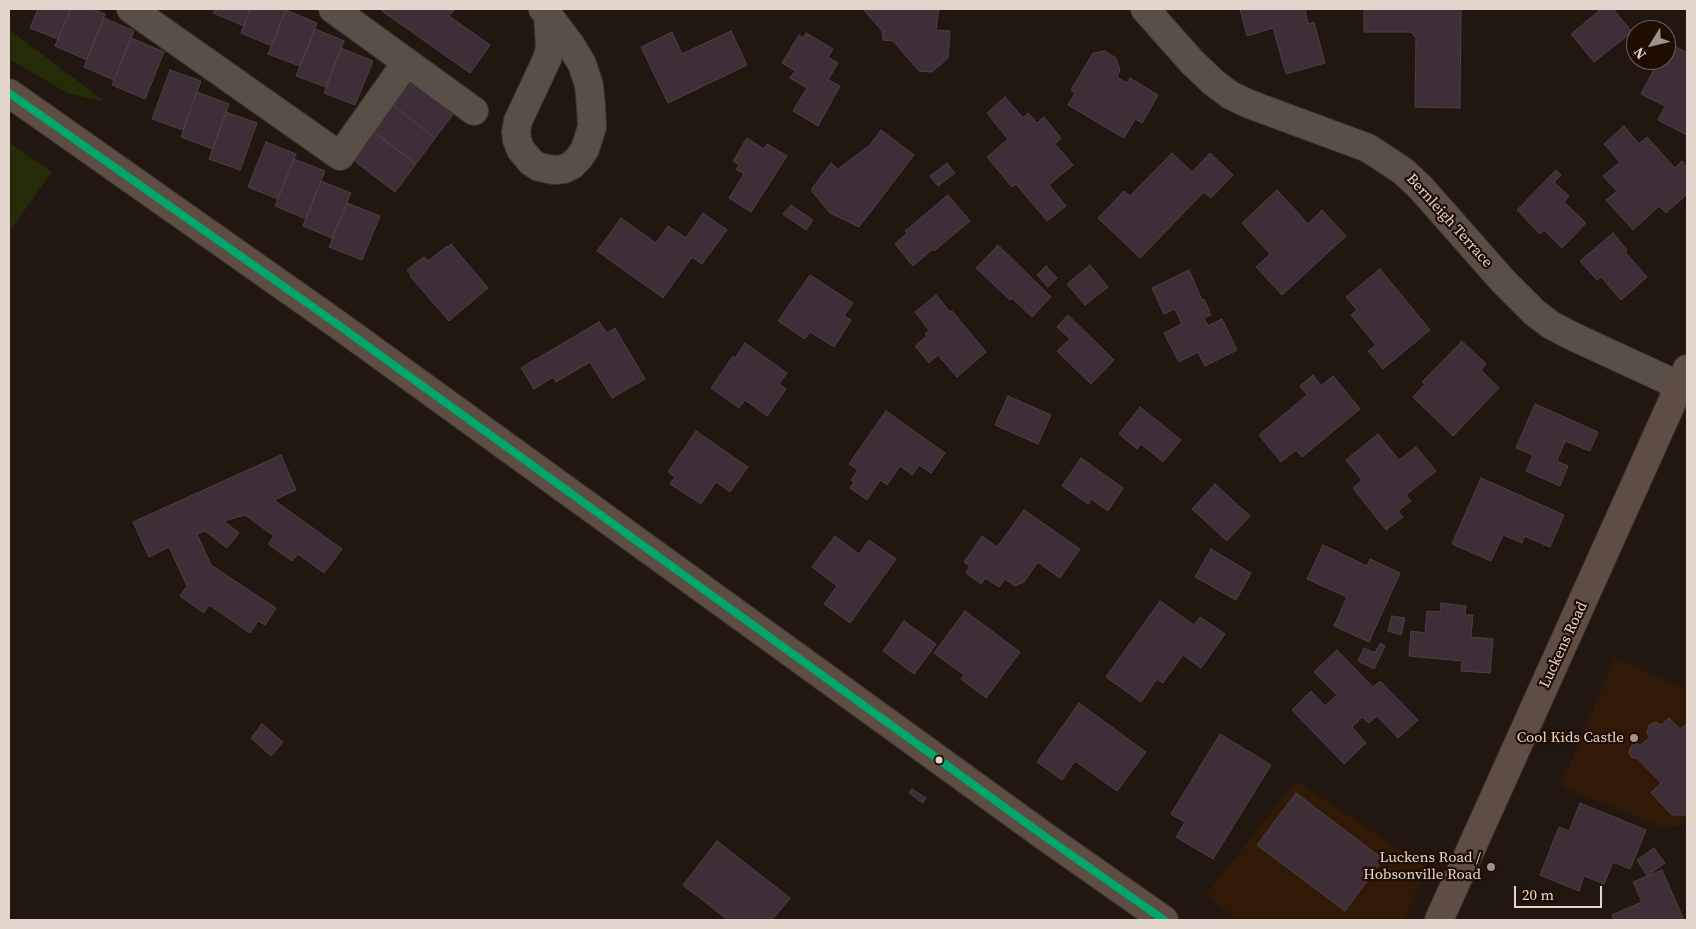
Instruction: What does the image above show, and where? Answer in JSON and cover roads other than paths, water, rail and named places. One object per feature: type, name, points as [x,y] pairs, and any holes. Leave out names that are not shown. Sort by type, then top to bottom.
[{"type":"main road","points":[[9,94],[337,324],[1164,920]]},
{"type":"main road","name":"Luckens Road","points":[[1440,920],[1684,378]]},
{"type":"street","points":[[131,9],[340,156],[406,63]]},
{"type":"street","points":[[333,9],[474,111]]},
{"type":"street","name":"Bernleigh Terrace","points":[[1145,9],[1192,62],[1230,95],[1249,104],[1368,148],[1403,170],[1422,188],[1508,287],[1551,325],[1572,336],[1684,378]]},
{"type":"street","points":[[545,12],[570,44],[582,64],[589,85],[592,107],[592,127],[585,149],[572,165],[564,169],[554,170],[539,167],[531,162],[521,150],[516,132],[518,121],[547,59],[550,48],[545,12]]},
{"type":"place","name":"Cool Kids Castle","points":[[1634,738]]},
{"type":"place","name":"Luckens Road / Hobsonville Road","points":[[1491,867]]}]
